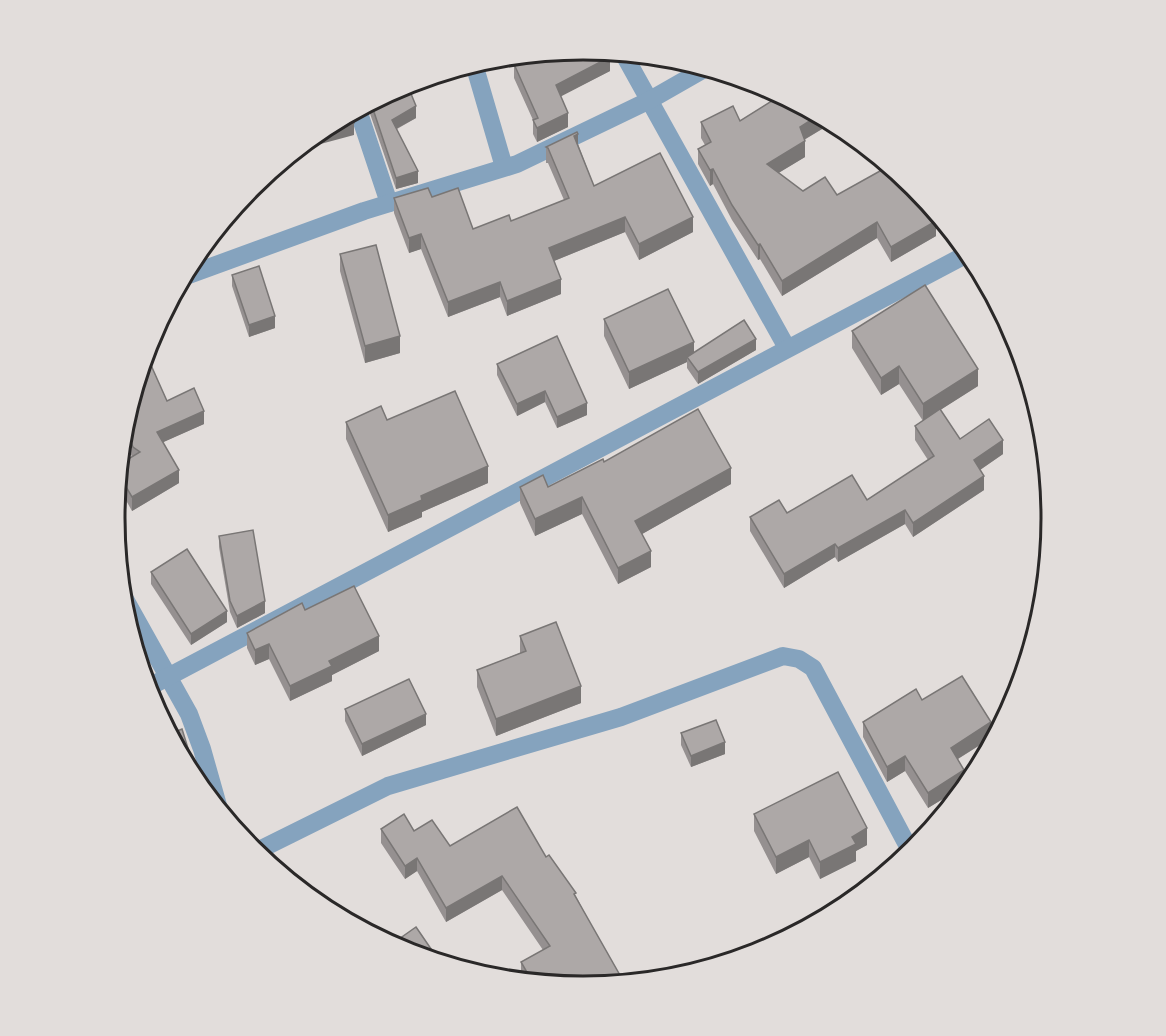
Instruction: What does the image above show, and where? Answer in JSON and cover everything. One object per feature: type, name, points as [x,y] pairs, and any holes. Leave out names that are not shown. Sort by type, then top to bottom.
[{"type":"street","points":[[628,63],[787,348]]},
{"type":"street","points":[[477,73],[504,167]]},
{"type":"street","points":[[198,271],[389,203],[517,164],[650,100],[695,74]]},
{"type":"street","points":[[360,118],[389,203]]},
{"type":"street","points":[[156,683],[960,258]]},
{"type":"street","points":[[137,621],[189,714],[213,787]]},
{"type":"street","points":[[265,847],[388,786],[621,717],[783,656],[799,659],[813,668],[906,843]]},
{"type":"building","points":[[553,61],[603,61],[556,85],[568,113],[537,128],[533,120],[538,118],[515,65]]},
{"type":"building","points":[[411,94],[416,106],[392,120],[418,171],[396,178],[374,110]]},
{"type":"building","points":[[772,101],[786,107],[811,120],[800,127],[805,141],[767,164],[803,191],[825,177],[837,195],[881,171],[907,194],[933,223],[891,247],[877,222],[782,281],[760,244],[758,245],[732,205],[713,169],[710,170],[698,149],[711,142],[701,122],[733,106],[740,121]]},
{"type":"building","points":[[577,132],[578,134],[574,136],[594,186],[660,153],[693,217],[639,244],[625,217],[549,248],[561,279],[507,301],[500,282],[448,302],[421,234],[409,238],[394,198],[428,188],[432,197],[458,188],[473,229],[509,215],[511,221],[569,198],[546,147]]},
{"type":"building","points":[[376,245],[400,336],[365,346],[340,254]]},
{"type":"building","points":[[259,266],[275,316],[249,325],[232,275]]},
{"type":"building","points":[[925,285],[978,369],[923,404],[899,366],[881,378],[852,331]]},
{"type":"building","points":[[668,289],[694,342],[629,372],[604,319]]},
{"type":"building","points":[[744,320],[756,339],[698,372],[687,357]]},
{"type":"building","points":[[557,336],[587,403],[557,417],[545,391],[517,404],[497,364]]},
{"type":"building","points":[[151,366],[167,401],[194,388],[204,411],[157,432],[179,470],[132,497],[126,487],[129,459],[140,452],[133,447],[134,429]]},
{"type":"building","points":[[455,391],[488,466],[421,496],[422,500],[388,515],[346,422],[381,406],[387,420]]},
{"type":"building","points":[[698,409],[731,468],[635,521],[651,551],[618,568],[582,497],[535,519],[520,487],[543,475],[548,487],[603,459],[604,462]]},
{"type":"building","points":[[940,409],[960,439],[989,419],[1003,440],[974,460],[984,476],[913,523],[905,510],[838,548],[835,544],[784,574],[750,517],[779,500],[787,513],[852,475],[867,500],[934,456],[915,426]]},
{"type":"building","points":[[253,530],[265,601],[237,616],[230,601],[219,536]]},
{"type":"building","points":[[187,549],[227,611],[191,634],[151,572]]},
{"type":"building","points":[[354,586],[379,636],[329,661],[332,666],[290,686],[269,644],[255,650],[247,633],[302,603],[305,610]]},
{"type":"building","points":[[556,622],[581,686],[496,719],[477,670],[526,651],[520,636]]},
{"type":"building","points":[[962,676],[991,722],[951,748],[964,770],[928,793],[905,756],[887,767],[863,722],[916,689],[922,700]]},
{"type":"building","points":[[409,679],[426,714],[362,744],[345,709]]},
{"type":"building","points":[[716,720],[725,742],[691,756],[681,733]]},
{"type":"building","points":[[182,729],[189,752],[186,747],[177,731]]},
{"type":"building","points":[[838,772],[867,828],[852,837],[856,844],[820,862],[809,840],[776,857],[754,814]]},
{"type":"building","points":[[517,807],[546,857],[549,855],[576,893],[574,894],[619,974],[583,976],[527,972],[521,962],[550,946],[502,876],[446,908],[417,858],[405,866],[381,829],[404,814],[414,831],[432,820],[450,846]]},
{"type":"building","points":[[416,927],[432,950],[408,941],[401,938]]}]
